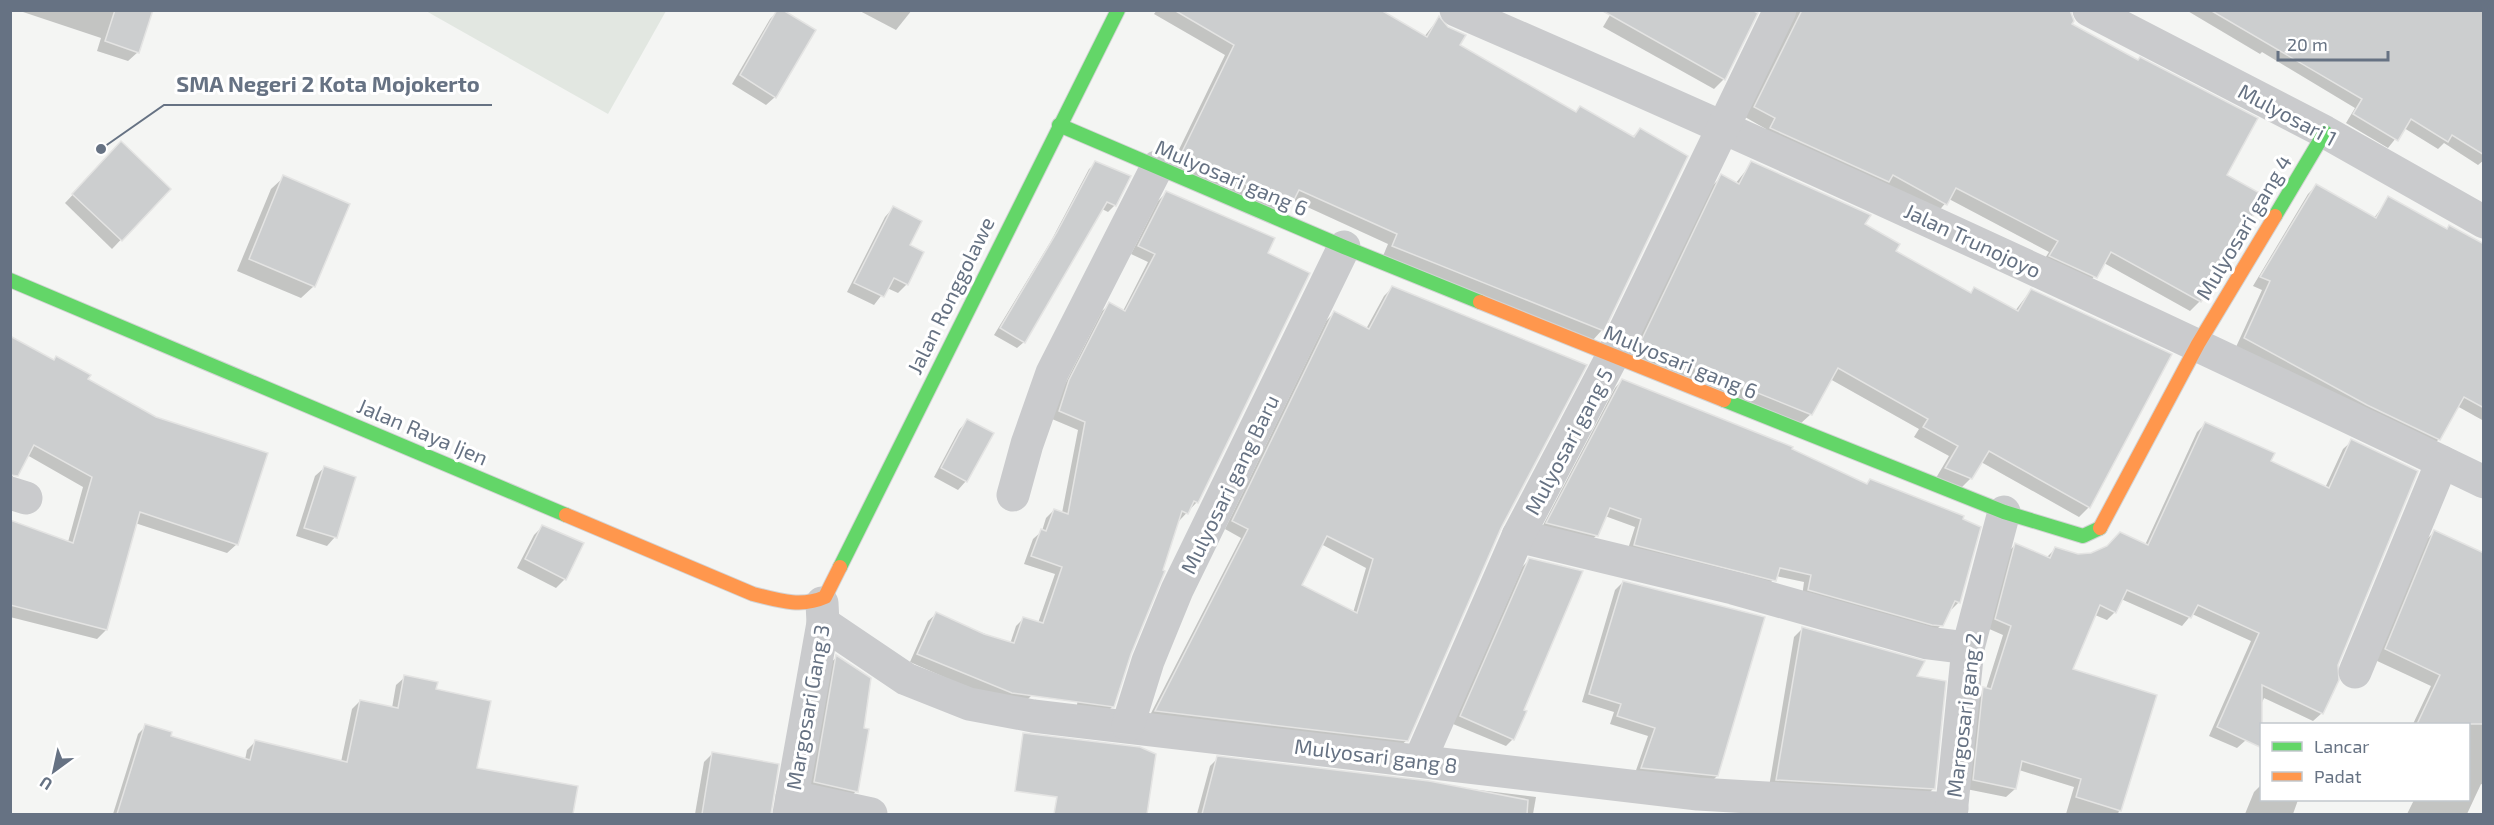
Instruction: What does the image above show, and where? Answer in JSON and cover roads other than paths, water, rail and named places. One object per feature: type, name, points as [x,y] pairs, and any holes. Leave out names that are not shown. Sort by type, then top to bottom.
[{"type":"street","name":"Jalan Ronggolawe","points":[[823,611],[1059,124],[1118,10]]},
{"type":"street","name":"Jalan Trunojoyo","points":[[1456,10],[1723,125],[2198,344],[2484,482]]},
{"type":"street","points":[[1723,125],[1780,10]]},
{"type":"street","name":"Mulyosari 1","points":[[2090,10],[2325,132],[2484,222]]},
{"type":"street","name":"Mulyosari gang 6","points":[[1059,124],[1344,247],[1612,357],[2004,512],[2083,536],[2099,529],[2198,344]]},
{"type":"street","name":"Mulyosari gang 5","points":[[1420,760],[1518,536],[1612,357],[1723,125]]},
{"type":"street","name":"Mulyosari gang 4","points":[[2198,344],[2325,132]]},
{"type":"street","points":[[1013,495],[1027,444],[1052,373],[1157,167]]},
{"type":"street","name":"Mulyosari gang Baru","points":[[1128,725],[1149,661],[1177,590],[1344,247]]},
{"type":"street","name":"Jalan Raya Ijen","points":[[10,280],[753,594],[805,603],[823,611]]},
{"type":"street","points":[[2355,672],[2442,462]]},
{"type":"street","name":"Margosari gang 2","points":[[1951,812],[1968,648],[2004,512]]},
{"type":"street","points":[[1518,536],[1733,588],[1928,643],[1968,648]]},
{"type":"street","name":"Mulyosari gang 8","points":[[823,611],[906,679],[969,704],[1033,716],[1128,725],[1698,794],[1951,812]]},
{"type":"street","name":"Margosari Gang 3","points":[[790,806],[823,611]]},
{"type":"street","points":[[790,806],[871,814]]},
{"type":"place","name":"SMA Negeri 2 Kota Mojokerto","points":[[101,149]]}]
